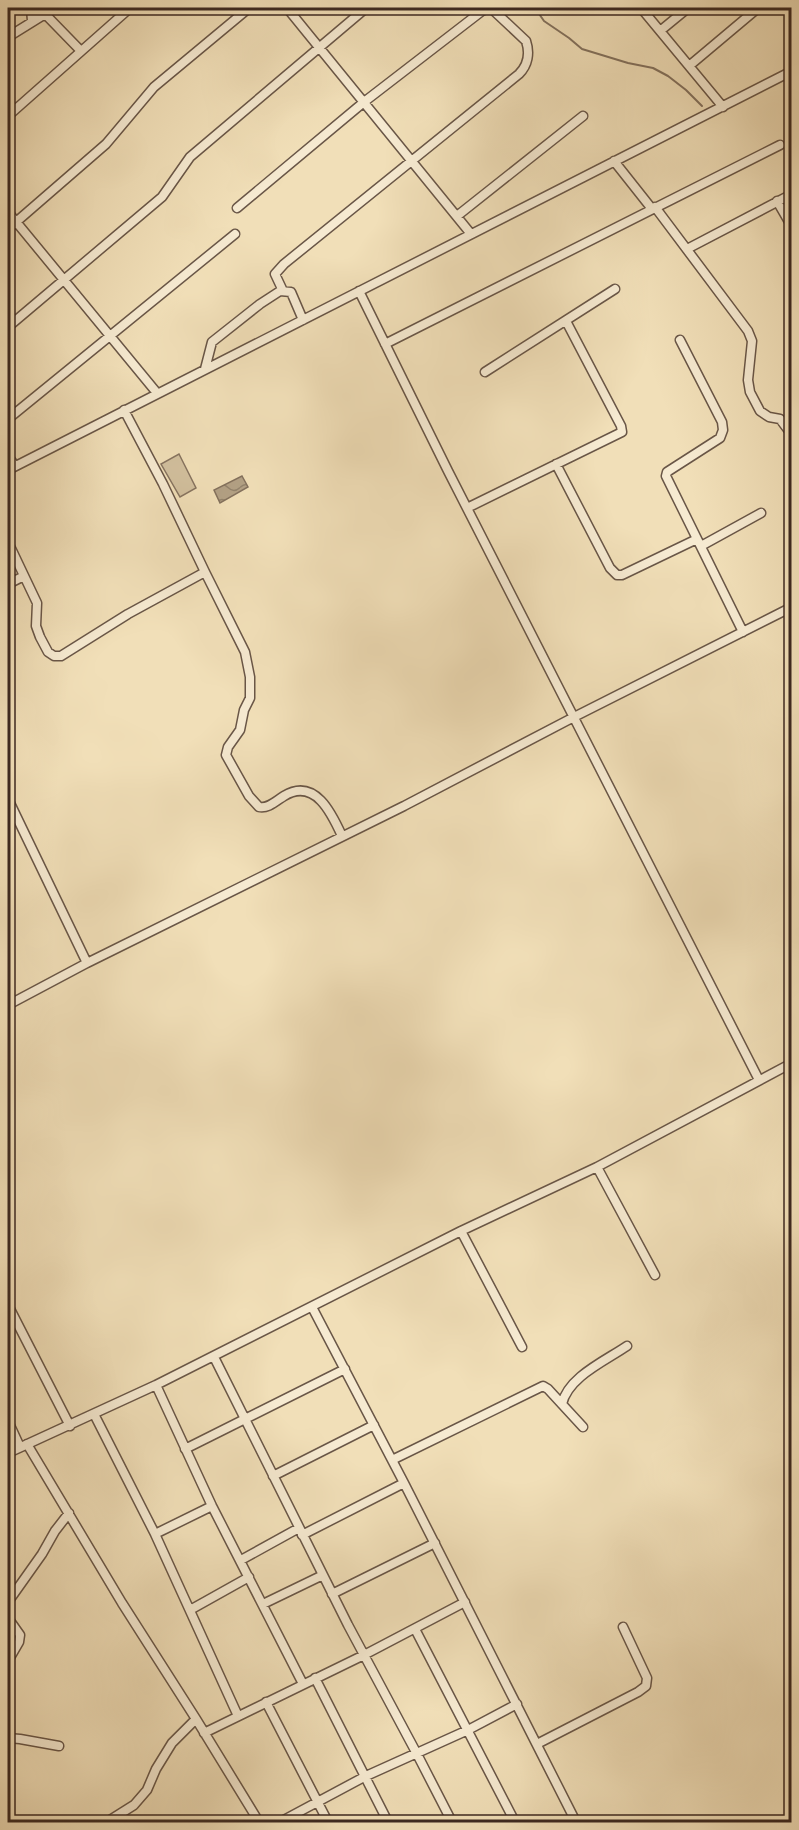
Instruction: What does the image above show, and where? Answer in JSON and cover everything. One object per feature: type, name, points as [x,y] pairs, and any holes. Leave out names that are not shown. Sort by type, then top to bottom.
[{"type":"street","points":[[31,8],[33,21]]},
{"type":"street","points":[[8,116],[130,8]]},
{"type":"street","points":[[8,229],[106,144],[154,87],[249,8]]},
{"type":"street","points":[[286,8],[471,234]]},
{"type":"street","points":[[8,327],[162,197],[190,157],[366,8]]},
{"type":"street","points":[[640,8],[723,107]]},
{"type":"street","points":[[660,31],[688,8]]},
{"type":"street","points":[[689,66],[758,8]]},
{"type":"street","points":[[237,208],[364,102],[486,9],[493,10],[526,41],[528,57],[524,69],[519,74],[284,264],[275,274],[283,291]]},
{"type":"street","points":[[8,37],[43,14],[47,15],[81,51]]},
{"type":"street","points":[[8,456],[11,467],[792,71]]},
{"type":"street","points":[[457,216],[583,116]]},
{"type":"street","points":[[385,344],[780,145]]},
{"type":"street","points":[[614,160],[687,249],[750,336],[748,387],[753,399],[760,411],[769,417],[780,419],[792,435]]},
{"type":"street","points":[[687,249],[792,194]]},
{"type":"street","points":[[777,201],[792,227]]},
{"type":"street","points":[[8,212],[109,338],[157,393]]},
{"type":"street","points":[[8,419],[235,234]]},
{"type":"street","points":[[485,372],[615,289]]},
{"type":"street","points":[[205,369],[212,342],[260,304],[283,291],[291,292],[303,320]]},
{"type":"street","points":[[358,291],[759,1080]]},
{"type":"street","points":[[467,508],[622,432],[566,321]]},
{"type":"street","points":[[680,340],[722,422],[723,430],[720,438],[667,472],[667,480],[743,632]]},
{"type":"street","points":[[124,410],[163,484],[248,660],[250,698],[244,710],[240,730],[228,747],[227,757],[249,796],[259,807],[266,808],[292,793],[306,792],[320,800],[329,809],[342,836]]},
{"type":"street","points":[[556,464],[610,568],[617,575],[622,575],[699,542],[760,513]]},
{"type":"street","points":[[8,542],[38,607],[36,621],[40,638],[48,652],[58,657],[128,614],[205,572]]},
{"type":"street","points":[[8,584],[24,576]]},
{"type":"street","points":[[8,1005],[792,607]]},
{"type":"street","points":[[8,799],[87,963]]},
{"type":"street","points":[[8,1453],[156,1386],[461,1231],[597,1167],[792,1064]]},
{"type":"street","points":[[597,1167],[656,1275]]},
{"type":"street","points":[[461,1231],[522,1347]]},
{"type":"street","points":[[8,1305],[70,1425]]},
{"type":"street","points":[[312,1306],[517,1704],[573,1822]]},
{"type":"street","points":[[562,1404],[567,1391],[576,1380],[627,1346]]},
{"type":"street","points":[[214,1357],[322,1575],[452,1822]]},
{"type":"street","points":[[185,1449],[345,1369]]},
{"type":"street","points":[[156,1386],[212,1506],[303,1684]]},
{"type":"street","points":[[392,1460],[543,1386],[583,1427]]},
{"type":"street","points":[[94,1414],[155,1534],[238,1716]]},
{"type":"street","points":[[8,1421],[69,1513],[122,1604],[259,1822]]},
{"type":"street","points":[[273,1476],[374,1425]]},
{"type":"street","points":[[241,1560],[404,1483]]},
{"type":"street","points":[[155,1534],[212,1506]]},
{"type":"street","points":[[8,1602],[69,1513]]},
{"type":"street","points":[[332,1594],[435,1543]]},
{"type":"street","points":[[263,1604],[322,1575]]},
{"type":"street","points":[[190,1610],[249,1577]]},
{"type":"street","points":[[204,1733],[364,1655],[465,1602]]},
{"type":"street","points":[[8,1618],[20,1635],[19,1642],[8,1660]]},
{"type":"street","points":[[537,1744],[646,1686],[647,1678],[623,1628]]},
{"type":"street","points":[[415,1629],[515,1822]]},
{"type":"street","points":[[315,1678],[388,1822]]},
{"type":"street","points":[[266,1702],[328,1822]]},
{"type":"street","points":[[280,1822],[366,1776],[468,1730],[517,1704]]},
{"type":"street","points":[[107,1822],[134,1805],[147,1790],[156,1769],[172,1743],[196,1719]]},
{"type":"street","points":[[8,1738],[59,1746]]},
{"type":"street","points":[[8,1821],[12,1822]]},
{"type":"shaded area","points":[[179,454],[196,488],[180,497],[161,464]]},
{"type":"water","points":[[242,476],[248,487],[220,503],[214,490]]},
{"type":"waterway","points":[[535,8],[544,21],[582,49],[653,68],[668,76],[702,106]]}]
